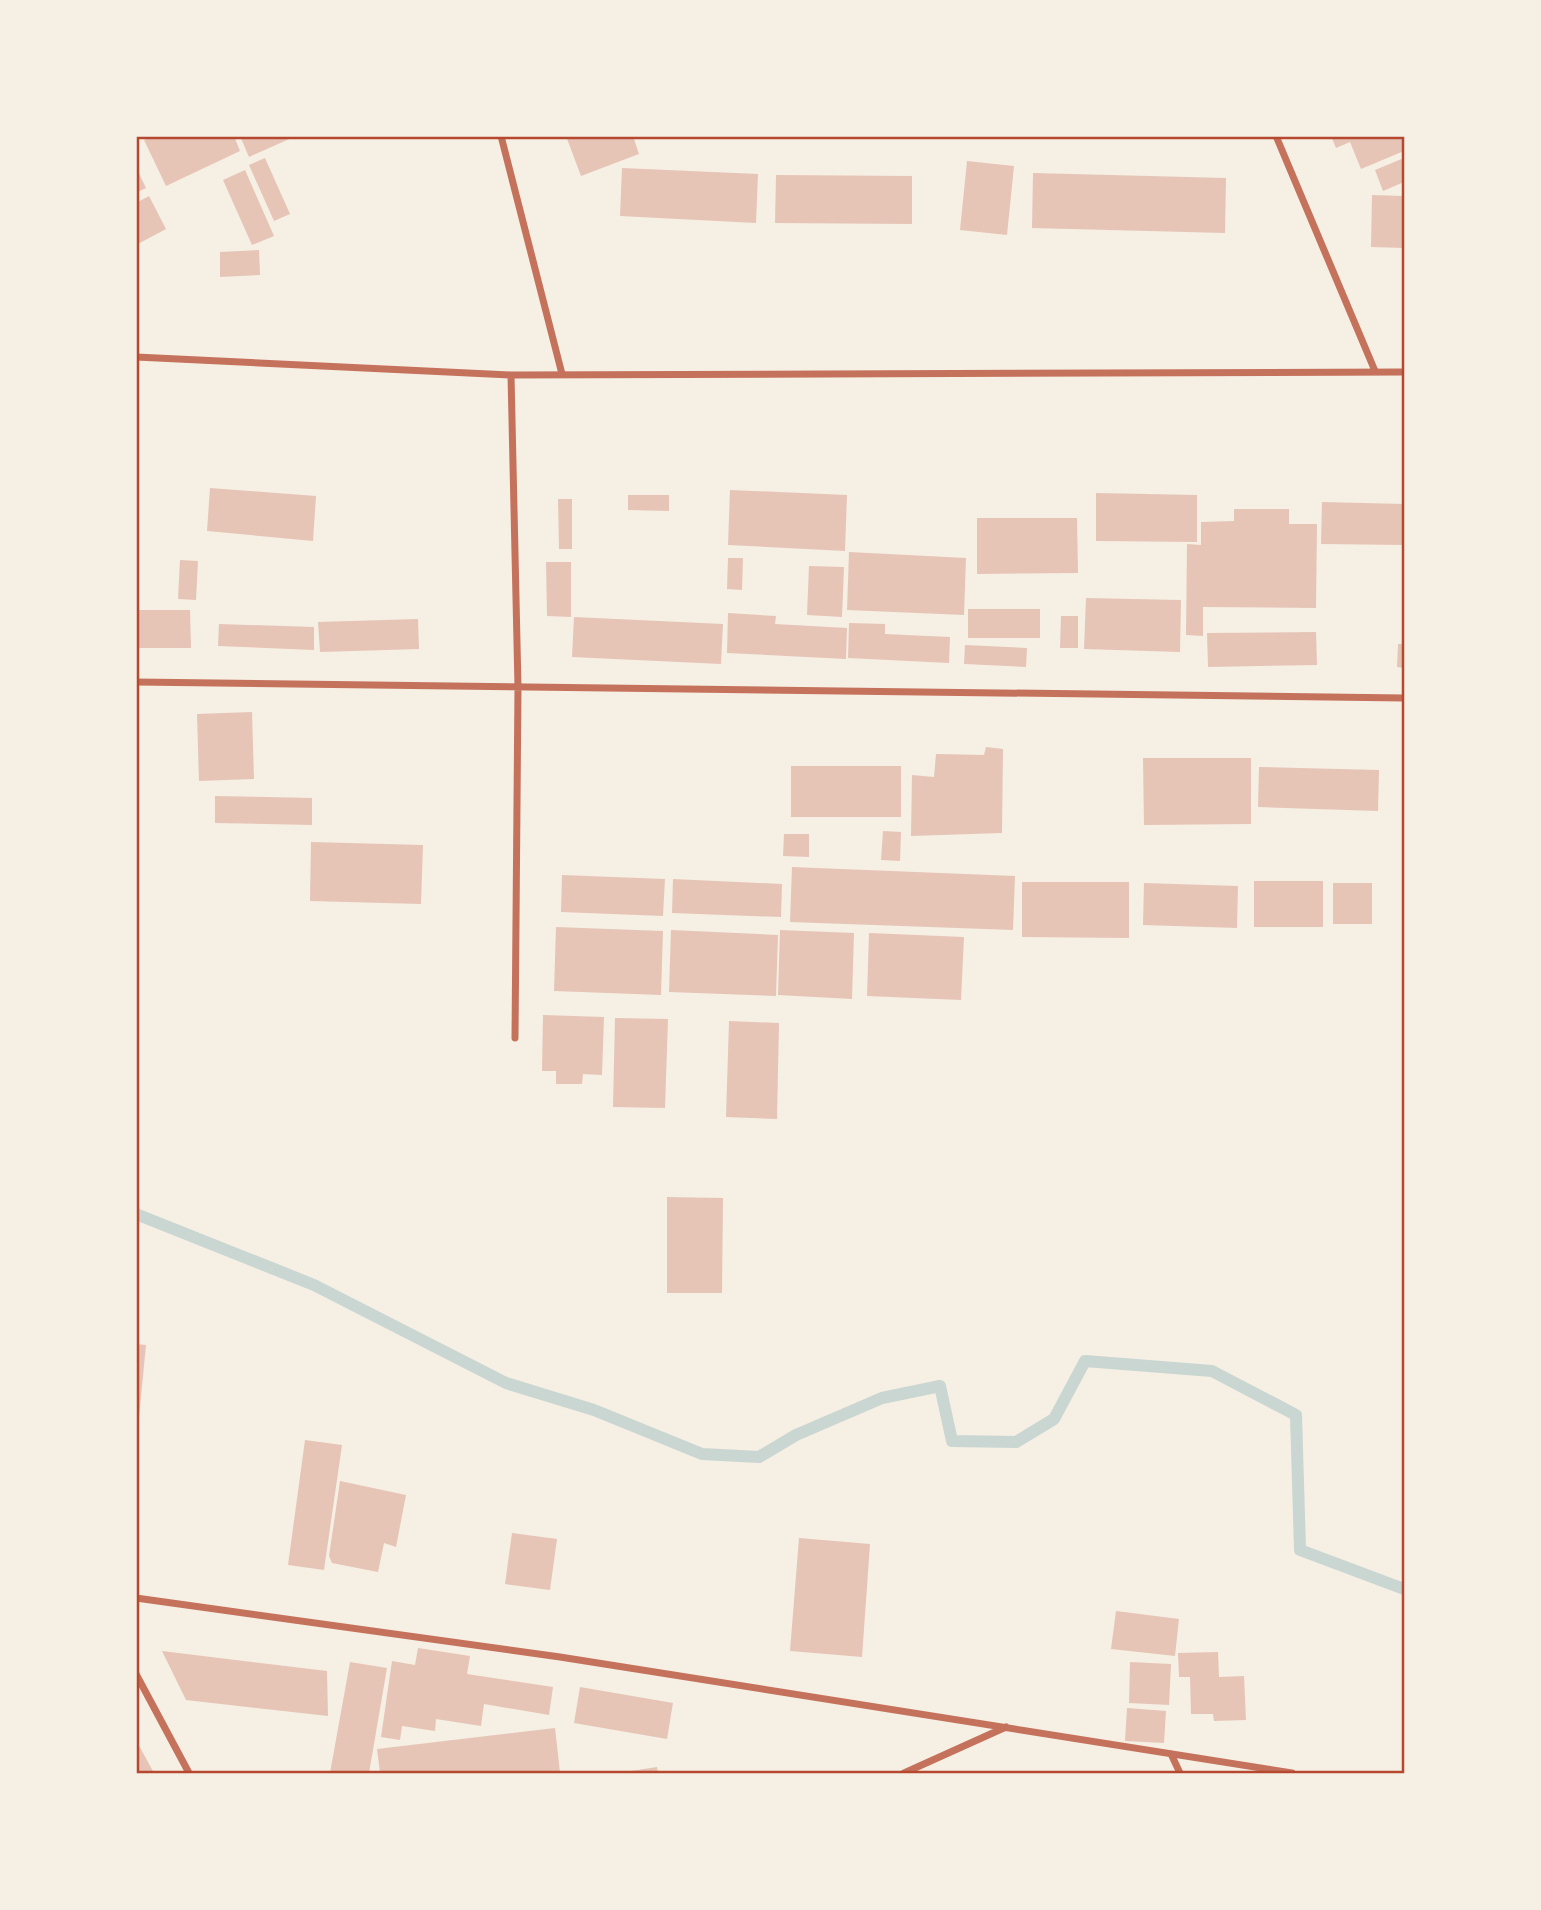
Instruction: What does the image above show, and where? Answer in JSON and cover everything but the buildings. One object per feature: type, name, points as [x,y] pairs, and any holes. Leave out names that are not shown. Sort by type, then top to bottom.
[{"type":"street","points":[[501,136],[562,374]]},
{"type":"street","points":[[1276,136],[1375,371]]},
{"type":"street","points":[[136,357],[511,374],[1405,372]]},
{"type":"street","points":[[511,374],[518,687],[515,1038]]},
{"type":"street","points":[[136,682],[1405,698]]},
{"type":"street","points":[[136,1598],[560,1657],[1292,1773]]},
{"type":"street","points":[[136,1674],[189,1773]]},
{"type":"street","points":[[904,1773],[1006,1727]]},
{"type":"street","points":[[1171,1754],[1180,1773]]},
{"type":"waterway","points":[[136,1214],[314,1285],[506,1383],[594,1410],[702,1454],[759,1457],[796,1435],[882,1398],[940,1386],[952,1441],[1016,1442],[1054,1419],[1085,1361],[1212,1371],[1296,1415],[1300,1550],[1404,1589]]}]
